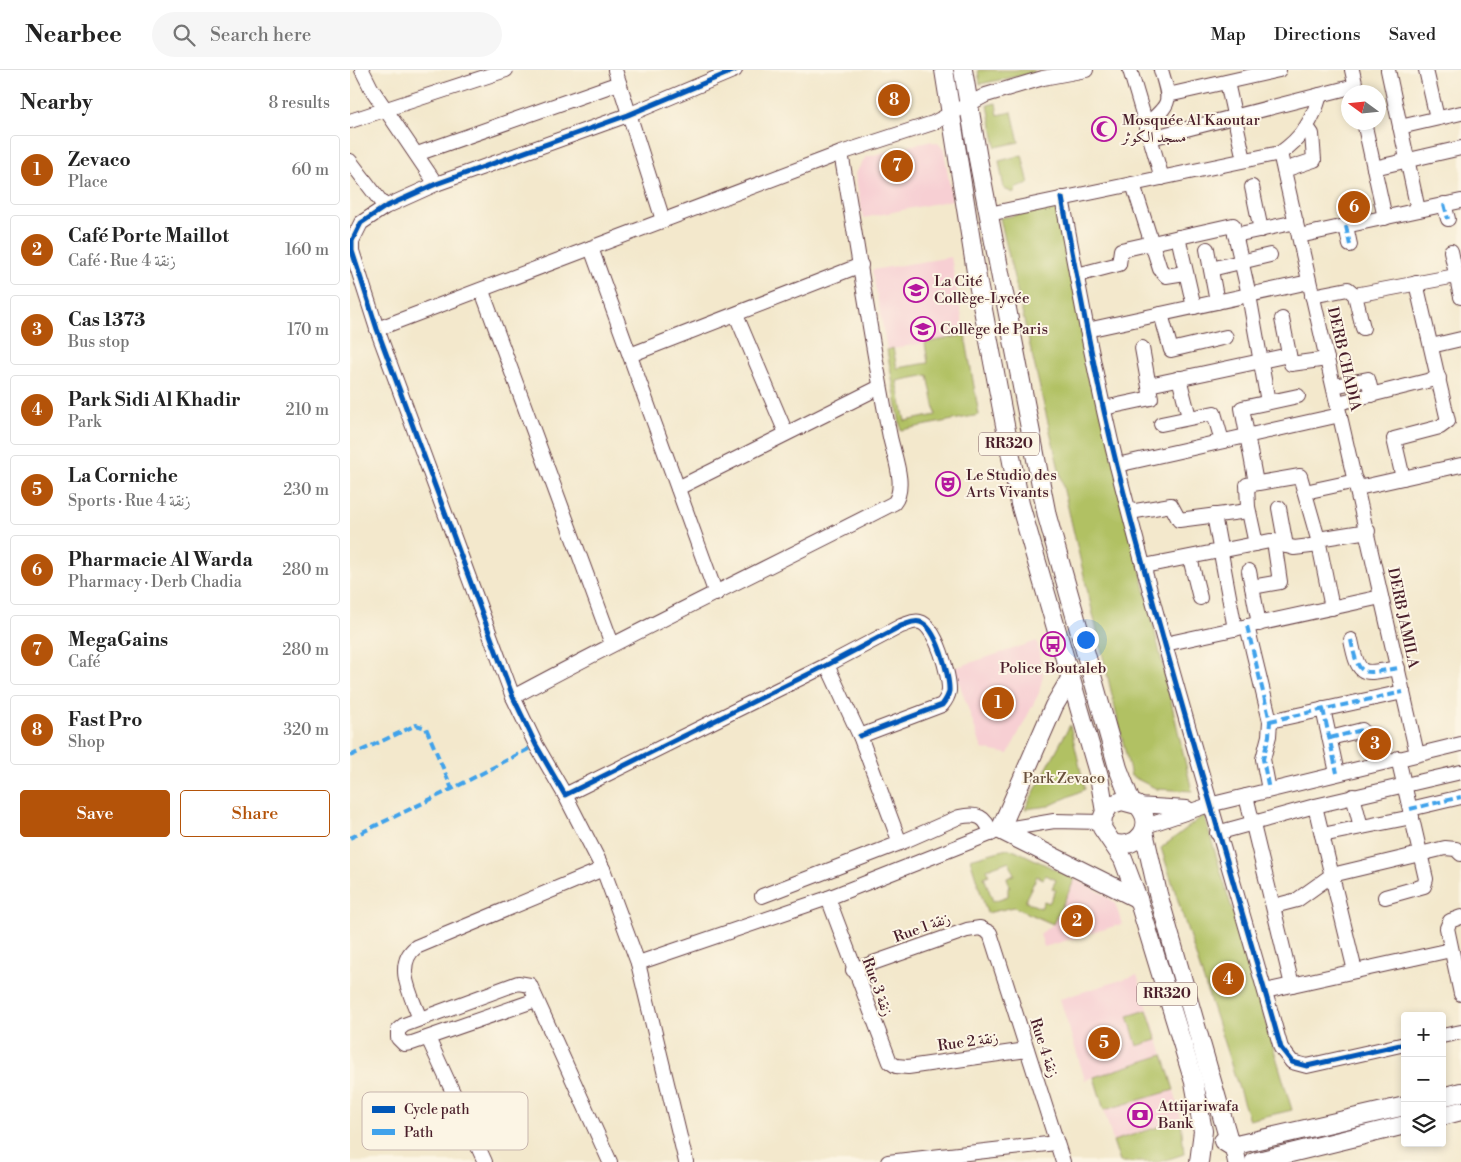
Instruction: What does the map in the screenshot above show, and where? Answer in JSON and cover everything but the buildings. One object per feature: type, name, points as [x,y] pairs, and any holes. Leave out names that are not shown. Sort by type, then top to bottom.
[{"type":"main road","name":"RR320","points":[[944,70],[977,278],[1020,504],[1099,776],[1104,834],[1113,843],[1123,859],[1138,899],[1194,1082],[1203,1124],[1200,1156]]},
{"type":"main road","name":"RR320","points":[[963,70],[1047,516],[1118,768],[1134,803],[1145,814],[1145,829],[1158,894],[1233,1151]]},
{"type":"main road","points":[[1070,679],[1054,706],[996,832],[1138,899]]},
{"type":"main road","points":[[1103,817],[1118,801],[1134,803]]},
{"type":"main road","points":[[1113,843],[1120,845],[1134,843],[1145,829]]},
{"type":"main road","points":[[1446,1096],[1461,1092]]},
{"type":"main road","points":[[1233,1151],[1401,1107]]},
{"type":"main road","points":[[1446,1115],[1461,1111]]},
{"type":"main road","points":[[1254,1162],[1401,1126]]},
{"type":"main road","name":"RR320","points":[[1200,1156],[1214,1140],[1233,1151]]},
{"type":"street","points":[[362,70],[436,184]]},
{"type":"street","points":[[350,121],[506,70]]},
{"type":"street","points":[[686,1162],[638,963],[603,869],[536,745],[513,697],[377,329],[352,251],[352,240],[361,223],[385,207],[436,184],[628,115],[735,70]]},
{"type":"street","points":[[377,329],[482,291],[841,153],[952,115],[986,95],[1043,74],[1086,70]]},
{"type":"street","points":[[1130,70],[1162,178]]},
{"type":"street","points":[[1147,124],[1166,108],[1168,95],[1161,70]]},
{"type":"street","points":[[1168,95],[1277,70]]},
{"type":"street","points":[[1352,70],[1355,85]]},
{"type":"street","points":[[1388,70],[1418,210]]},
{"type":"street","points":[[1426,70],[1437,118]]},
{"type":"street","points":[[417,154],[617,76],[628,115],[664,220]]},
{"type":"street","points":[[1227,82],[1244,160]]},
{"type":"street","points":[[1151,138],[1320,95],[1341,92]]},
{"type":"street","points":[[989,214],[1280,153],[1292,145],[1307,127],[1314,114],[1320,95]]},
{"type":"street","points":[[1400,127],[1461,113]]},
{"type":"street","points":[[1284,170],[1314,160],[1312,134],[1307,127]]},
{"type":"street","points":[[1366,130],[1385,218]]},
{"type":"street","points":[[1374,168],[1461,148]]},
{"type":"street","points":[[513,697],[612,644],[716,594],[894,503],[900,492],[898,478],[880,387],[841,153]]},
{"type":"street","name":"DERB CHADIA","points":[[1280,153],[1357,485]]},
{"type":"street","points":[[350,161],[385,207]]},
{"type":"street","points":[[1133,184],[1160,269],[1166,276],[1186,273]]},
{"type":"street","points":[[1252,187],[1261,230]]},
{"type":"street","points":[[1062,198],[1087,330],[1117,465],[1165,644],[1203,807],[1217,833],[1281,1048],[1292,1062],[1307,1066],[1401,1045]]},
{"type":"street","points":[[1299,236],[1461,201]]},
{"type":"street","points":[[1444,204],[1448,219]]},
{"type":"street","points":[[1235,235],[1296,222]]},
{"type":"street","points":[[1077,275],[1119,264],[1120,250],[1232,225],[1249,295],[1268,402]]},
{"type":"street","points":[[1346,226],[1350,245]]},
{"type":"street","points":[[1178,237],[1194,307]]},
{"type":"street","points":[[591,248],[716,594]]},
{"type":"street","points":[[1207,249],[1217,302]]},
{"type":"street","points":[[1451,251],[1458,275],[1461,297]]},
{"type":"street","points":[[1211,269],[1270,255]]},
{"type":"street","points":[[630,355],[861,265]]},
{"type":"street","points":[[1355,295],[1458,275]]},
{"type":"street","points":[[1403,478],[1394,439],[1440,427],[1448,421],[1416,283]]},
{"type":"street","points":[[1087,330],[1249,295],[1311,289],[1348,289],[1355,295],[1363,328]]},
{"type":"street","points":[[482,291],[612,644]]},
{"type":"street","points":[[736,314],[786,432]]},
{"type":"street","points":[[1160,314],[1171,350],[1226,337]]},
{"type":"street","points":[[1282,319],[1292,364],[1327,358]]},
{"type":"street","points":[[1431,346],[1461,339]]},
{"type":"street","points":[[1104,408],[1152,398],[1142,348]]},
{"type":"street","points":[[1149,385],[1260,360],[1290,356]]},
{"type":"street","points":[[1179,378],[1189,417]]},
{"type":"street","points":[[1117,465],[1247,436],[1339,409],[1372,394],[1439,378]]},
{"type":"street","points":[[1334,386],[1368,379],[1372,394]]},
{"type":"street","points":[[678,488],[786,432],[880,387]]},
{"type":"street","points":[[1256,483],[1242,408],[1298,396]]},
{"type":"street","points":[[1161,424],[1189,417],[1216,414],[1222,441]]},
{"type":"street","points":[[1305,492],[1403,478],[1461,465]]},
{"type":"street","points":[[1256,544],[1248,511],[1246,488],[1256,483],[1299,475],[1318,542],[1332,608]]},
{"type":"street","name":"DERB JAMILA","points":[[1357,485],[1417,754]]},
{"type":"street","points":[[1130,512],[1171,505],[1179,520],[1248,511]]},
{"type":"street","points":[[1252,587],[1280,581],[1279,508]]},
{"type":"street","points":[[1214,515],[1220,551],[1247,626],[1270,721],[1269,736],[1263,759],[1269,790]]},
{"type":"street","points":[[1144,566],[1256,544],[1280,543],[1302,549],[1318,542],[1368,531]]},
{"type":"street","points":[[1190,558],[1200,598]]},
{"type":"street","points":[[1247,626],[1252,587],[1249,571]]},
{"type":"street","points":[[1165,644],[1381,597]]},
{"type":"street","points":[[564,795],[913,621],[927,626],[934,635],[948,679],[948,698],[942,705],[860,736]]},
{"type":"street","points":[[1351,640],[1356,663],[1362,670],[1371,673],[1398,668]]},
{"type":"street","points":[[827,665],[860,736],[900,843]]},
{"type":"street","points":[[1270,721],[1403,692]]},
{"type":"street","points":[[1323,709],[1337,773]]},
{"type":"street","points":[[1330,738],[1362,730]]},
{"type":"street","points":[[1145,829],[1203,807],[1461,744]]},
{"type":"street","points":[[1385,897],[1424,886],[1426,879],[1398,758]]},
{"type":"street","points":[[1217,833],[1353,796],[1461,772]]},
{"type":"street","points":[[1246,796],[1254,822],[1292,985]]},
{"type":"street","points":[[1353,796],[1361,827]]},
{"type":"street","points":[[1322,835],[1361,827],[1461,797]]},
{"type":"street","points":[[1134,803],[1203,807]]},
{"type":"street","points":[[1315,806],[1355,971]]},
{"type":"street","points":[[762,896],[900,843],[959,817],[968,815],[982,817],[996,832]]},
{"type":"street","points":[[638,963],[828,898],[996,832],[1054,821],[1103,817]]},
{"type":"street","points":[[1274,906],[1297,900],[1332,875],[1445,848],[1456,850],[1461,854]]},
{"type":"street","points":[[420,1019],[404,970],[406,956],[410,951],[603,869]]},
{"type":"street","name":"Rue 3 زنقة","points":[[828,898],[888,1059],[896,1066],[915,1066]]},
{"type":"street","points":[[1461,917],[1448,924],[1451,950],[1461,994]]},
{"type":"street","name":"Rue 1 زنقة","points":[[854,970],[975,928],[986,929],[990,932],[995,944]]},
{"type":"street","name":"Rue 4 زنقة","points":[[995,944],[1063,1162]]},
{"type":"street","points":[[1265,991],[1451,950]]},
{"type":"street","points":[[536,1000],[407,1044],[401,1042],[398,1038],[398,1030],[401,1027],[420,1019],[518,983],[530,986],[610,1162]]},
{"type":"street","points":[[1446,1035],[1461,1032]]},
{"type":"street","points":[[428,1038],[453,1092]]},
{"type":"street","name":"Rue 2 زنقة","points":[[915,1066],[1027,1050]]},
{"type":"street","points":[[888,1162],[1056,1143]]},
{"type":"street","points":[[479,1150],[485,1162]]},
{"type":"shaded area","points":[[928,141],[938,143],[944,150],[952,200],[863,218],[855,174],[866,157]]},
{"type":"shaded area","name":"La Cité Collège-Lycée","points":[[951,257],[965,335],[887,350],[872,270]]},
{"type":"shaded area","points":[[1037,641],[1043,675],[1039,693],[1008,754],[982,749],[954,668]]},
{"type":"shaded area","points":[[1075,879],[1103,894],[1115,903],[1122,924],[1044,947],[1040,934],[1053,924]]},
{"type":"shaded area","points":[[1137,975],[1163,1055],[1085,1080],[1060,999]]},
{"type":"shaded area","points":[[1174,1090],[1181,1120],[1113,1141],[1104,1110]]},
{"type":"green space","points":[[978,70],[1034,70],[1034,73],[980,84]]},
{"type":"green space","points":[[996,103],[998,115],[1012,112],[1019,142],[996,147],[988,105]]},
{"type":"green space","points":[[1022,155],[1029,184],[1016,188],[1014,193],[1004,189],[999,161]]},
{"type":"green space","points":[[1056,208],[1192,791],[1157,789],[1131,776],[1000,218]]},
{"type":"green space","points":[[965,335],[979,415],[901,430],[887,350],[893,348],[897,368],[928,363],[925,343]],"holes":[[[928,375],[936,415],[905,421],[897,381]]]},
{"type":"green space","name":"Park Zevaco","points":[[1070,725],[1085,789],[1049,806],[1025,809]]},
{"type":"green space","points":[[1204,815],[1292,1110],[1249,1120],[1161,848]]},
{"type":"green space","points":[[1007,849],[1015,850],[1075,879],[1053,924],[1014,907],[987,913],[970,859]],"holes":[[[1009,861],[1014,875],[1007,878],[1010,887],[1008,888],[1008,896],[993,901],[984,877],[989,875],[987,869]],[[1046,875],[1056,880],[1052,888],[1056,890],[1049,903],[1044,901],[1041,908],[1026,902],[1026,898],[1037,876],[1043,879]]]},
{"type":"green space","points":[[1147,1010],[1157,1040],[1137,1046],[1128,1016]]},
{"type":"green space","points":[[1163,1055],[1174,1090],[1104,1110],[1094,1077]]},
{"type":"green space","points":[[1181,1120],[1184,1154],[1160,1162],[1120,1162],[1113,1141]]},
{"type":"marked path","points":[[1444,204],[1448,219]]},
{"type":"marked path","points":[[1346,226],[1350,245]]},
{"type":"marked path","points":[[1247,626],[1270,721],[1269,736],[1263,759],[1269,790]]},
{"type":"marked path","points":[[1351,640],[1357,662],[1364,671],[1377,672],[1398,668]]},
{"type":"marked path","points":[[1270,721],[1403,692]]},
{"type":"marked path","points":[[1323,709],[1337,773]]},
{"type":"marked path","points":[[350,756],[416,725],[426,728],[452,789]]},
{"type":"marked path","points":[[1330,738],[1362,730]]},
{"type":"marked path","points":[[350,838],[452,789],[536,745]]},
{"type":"marked path","points":[[1410,809],[1461,797]]},
{"type":"cycle path","points":[[735,70],[628,115],[436,184],[385,207],[361,223],[352,241],[352,251],[377,329],[513,697],[536,745],[565,795],[827,665],[901,626],[913,622],[920,622],[926,625],[941,652],[949,684],[947,698],[942,705],[860,736]]},
{"type":"cycle path","points":[[1062,198],[1094,366],[1117,466],[1176,685],[1281,1048],[1292,1062],[1307,1066],[1401,1045]]},
{"type":"place","name":"Fast Pro","points":[[894,100]]},
{"type":"place","name":"Mosquée Al Kaoutar مسجد الكوثر","points":[[1104,129]]},
{"type":"place","name":"MegaGains","points":[[897,166]]},
{"type":"place","name":"Pharmacie Al Warda","points":[[1354,207]]},
{"type":"place","name":"La Cité Collège-Lycée","points":[[916,290]]},
{"type":"place","name":"Collège de Paris","points":[[923,329]]},
{"type":"place","name":"Le Studio des Arts Vivants","points":[[948,484]]},
{"type":"place","name":"Police Boutaleb","points":[[1053,644]]},
{"type":"place","name":"Zevaco","points":[[998,703]]},
{"type":"place","name":"Cas 1373","points":[[1375,744]]},
{"type":"place","name":"Café Porte Maillot","points":[[1077,921]]},
{"type":"place","name":"Park Sidi Al Khadir","points":[[1228,979]]},
{"type":"place","name":"La Corniche","points":[[1104,1043]]},
{"type":"place","name":"Attijariwafa Bank","points":[[1140,1115]]}]
